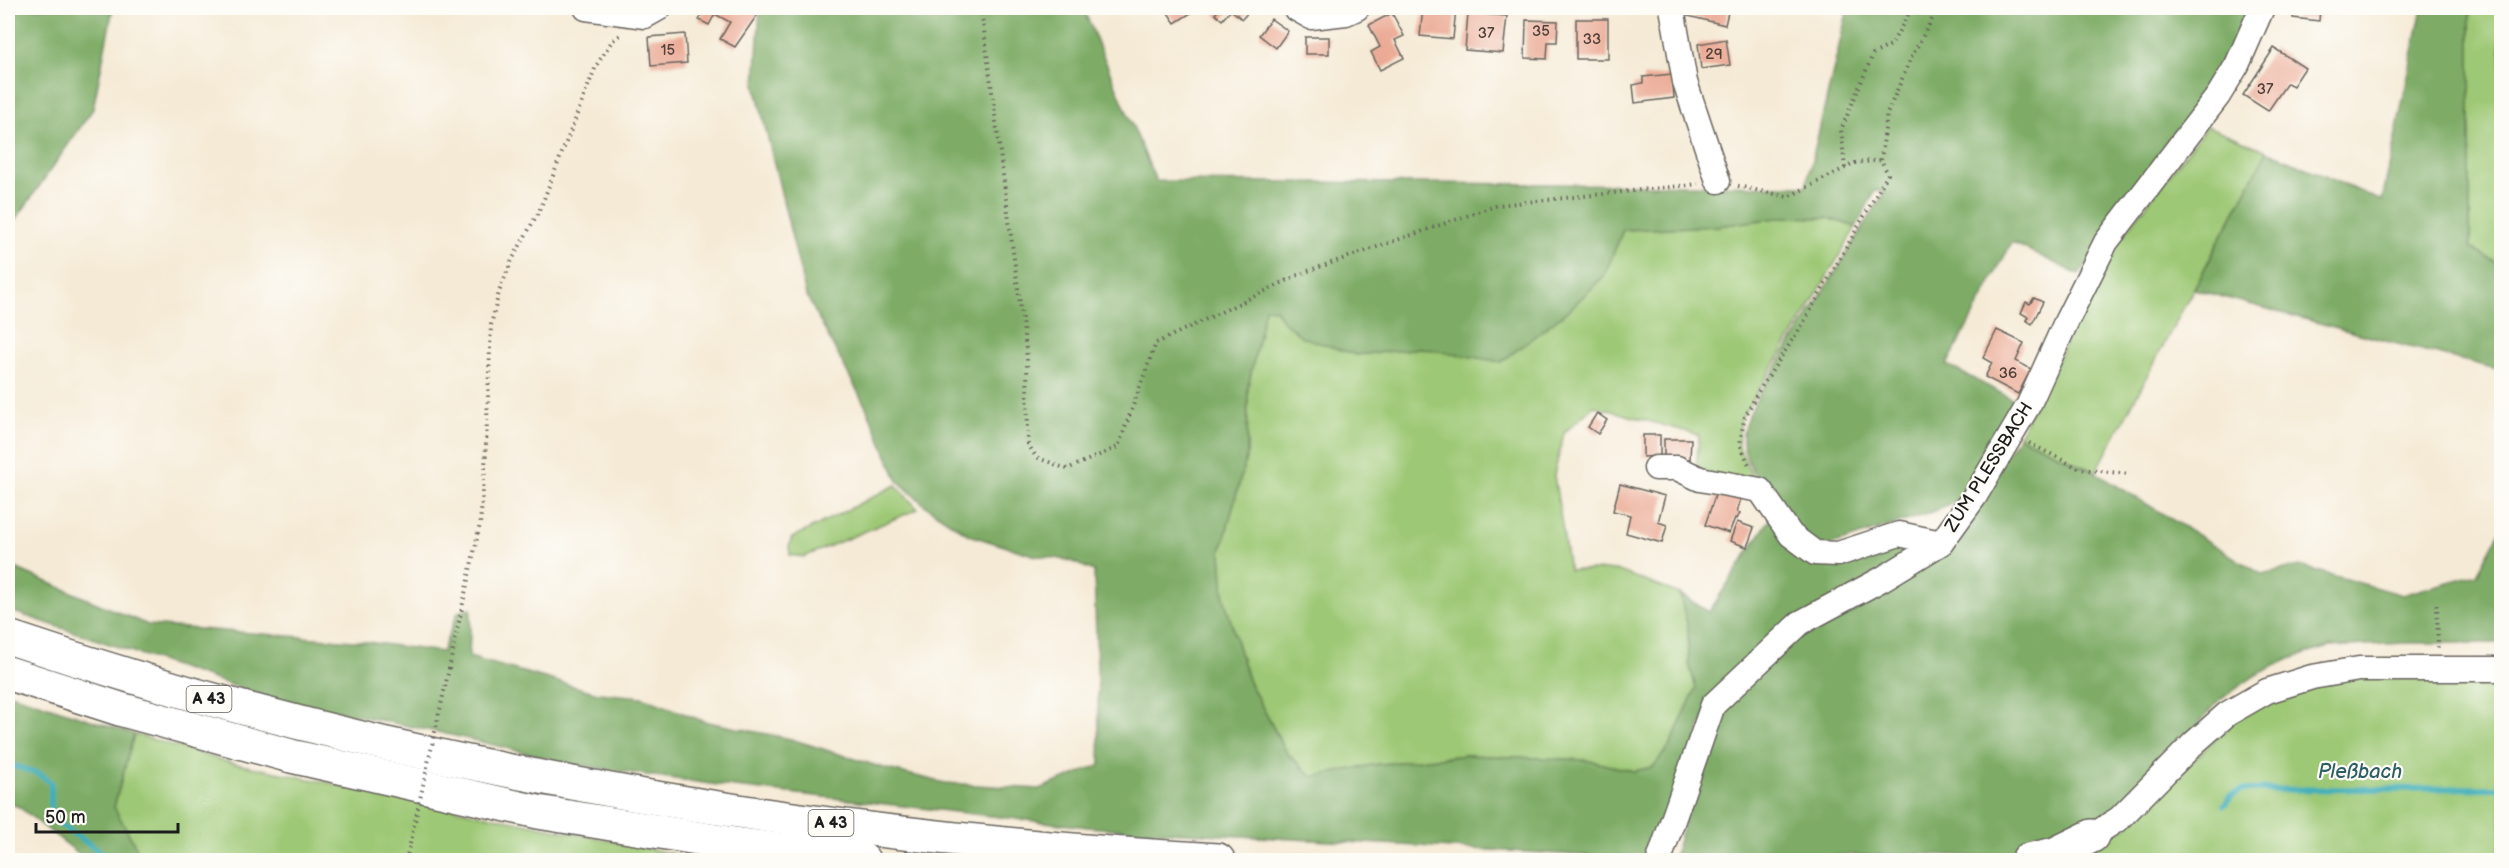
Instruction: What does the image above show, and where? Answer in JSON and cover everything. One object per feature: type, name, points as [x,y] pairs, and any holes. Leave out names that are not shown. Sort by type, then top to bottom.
[{"type":"highway","name":"A 43","points":[[8,637],[162,686],[297,724],[546,778],[658,798],[851,826],[1218,861]]},
{"type":"highway","name":"A 43","points":[[8,673],[123,710],[291,756],[538,812],[717,841],[863,861]]},
{"type":"highway","points":[[2028,861],[2055,854],[2092,836]]},
{"type":"street","points":[[586,8],[652,12]]},
{"type":"street","points":[[1295,8],[1311,17],[1346,13],[1357,8]]},
{"type":"street","points":[[1671,8],[1685,82],[1718,181]]},
{"type":"street","name":"ZUM PLESSBACH","points":[[1659,861],[1713,705],[1800,623],[1882,579],[1941,543],[1975,496],[2029,404],[2106,242],[2218,96],[2237,65],[2262,8]]},
{"type":"street","points":[[1656,468],[1677,468],[1700,479],[1760,490],[1773,513],[1791,536],[1815,553],[1838,554],[1899,534],[1941,543]]},
{"type":"street","points":[[2092,836],[2120,818],[2194,743],[2227,714],[2267,691],[2312,677],[2359,669],[2502,669]]},
{"type":"path","points":[[981,8],[1027,357],[1028,444],[1036,457],[1067,469],[1118,447],[1156,343],[1305,272],[1498,205],[1718,181],[1788,197],[1855,162],[1881,160]]},
{"type":"path","points":[[1845,168],[1841,130],[1850,108],[1873,54],[1891,45],[1912,8]]},
{"type":"path","points":[[1760,490],[1740,444],[1744,419],[1758,392],[1818,297],[1888,174],[1881,160],[1887,114],[1910,60],[1938,8]]},
{"type":"path","points":[[406,861],[480,524],[492,325],[499,292],[508,268],[540,209],[596,66],[612,41],[652,12]]},
{"type":"path","points":[[2012,434],[2080,469],[2130,474]]},
{"type":"path","points":[[2437,604],[2435,617],[2438,648]]},
{"type":"green space","points":[[8,8],[113,8],[93,109],[8,231]]},
{"type":"green space","points":[[760,8],[1083,8],[1156,181],[1806,186],[1848,8],[2254,8],[2232,64],[2079,275],[2012,242],[1947,365],[2020,403],[1968,492],[1950,505],[1927,514],[1816,550],[1772,500],[1753,471],[1743,443],[1744,430],[1759,395],[1885,192],[1875,191],[1856,227],[1828,218],[1784,217],[1717,226],[1623,230],[1604,276],[1570,309],[1501,362],[1422,348],[1356,355],[1302,337],[1282,320],[1275,309],[1265,308],[1248,387],[1247,454],[1221,552],[1224,598],[1248,680],[1287,753],[1312,777],[1372,765],[1466,755],[1585,760],[1634,771],[1653,767],[1669,747],[1696,688],[1689,664],[1688,628],[1680,594],[1709,612],[1772,516],[1812,556],[1900,538],[1930,543],[1710,702],[1651,859],[1097,828],[718,785],[577,765],[447,734],[264,696],[8,610],[8,565],[148,625],[367,642],[442,652],[458,612],[471,609],[469,657],[598,693],[642,697],[703,721],[791,739],[887,769],[945,783],[1039,789],[1100,765],[1094,571],[1068,560],[1033,555],[969,535],[928,508],[898,481],[867,409],[806,295],[755,85]]},
{"type":"green space","points":[[2422,8],[2470,8],[2470,247],[2501,266],[2501,370],[2194,289],[2267,151],[2382,201]]},
{"type":"green space","points":[[2470,8],[2501,8],[2501,266],[2470,248]]},
{"type":"green space","points":[[2207,126],[2267,151],[2096,472],[2019,436],[2113,249]]},
{"type":"green space","points":[[1784,217],[1828,218],[1856,227],[1740,420],[1738,446],[1757,487],[1696,471],[1699,435],[1594,406],[1564,433],[1554,475],[1569,570],[1616,570],[1680,594],[1688,628],[1689,664],[1696,688],[1669,747],[1653,767],[1634,771],[1585,760],[1466,755],[1372,765],[1312,778],[1287,753],[1248,680],[1224,598],[1221,552],[1247,454],[1248,387],[1265,307],[1275,309],[1282,320],[1356,355],[1422,348],[1501,362],[1570,309],[1604,276],[1623,230],[1717,226]]},
{"type":"green space","points":[[2019,436],[2096,473],[2261,574],[2300,566],[2402,595],[2477,574],[2501,529],[2501,643],[2405,643],[2329,647],[2289,659],[2256,675],[2220,700],[2128,801],[2046,848],[2004,857],[1922,854],[1674,858],[1715,706],[1802,626],[1944,546]]},
{"type":"green space","points":[[896,485],[918,509],[804,557],[790,555],[789,546],[792,538]]},
{"type":"green space","points":[[2352,676],[2501,682],[2501,856],[2063,860],[2128,826],[2232,722],[2271,698]]},
{"type":"green space","points":[[8,693],[134,734],[114,807],[143,860],[87,860],[19,807],[8,802]]},
{"type":"green space","points":[[134,734],[232,763],[703,860],[143,860],[114,807]]},
{"type":"building","points":[[706,8],[760,8],[760,11],[735,47],[720,39],[730,22],[715,14],[709,25],[699,20]]},
{"type":"building","points":[[1199,8],[1175,23],[1166,10]]},
{"type":"building","points":[[1220,8],[1252,8],[1242,19],[1231,10],[1222,20],[1215,14]]},
{"type":"building","points":[[1423,8],[1456,8],[1453,39],[1420,36]]},
{"type":"building","points":[[1689,8],[1729,8],[1725,25],[1688,16]]},
{"type":"building","points":[[2294,8],[2320,8],[2319,21],[2293,18]]},
{"type":"building","points":[[1392,13],[1404,36],[1395,40],[1404,58],[1380,70],[1371,52],[1380,47],[1369,25]]},
{"type":"building","points":[[1468,13],[1507,16],[1503,53],[1465,50]]},
{"type":"building","points":[[1271,19],[1288,31],[1276,48],[1259,35]]},
{"type":"building","points":[[1576,19],[1608,19],[1608,59],[1576,59]]},
{"type":"building","points":[[1526,20],[1558,21],[1557,42],[1548,42],[1547,59],[1525,58]]},
{"type":"building","points":[[685,34],[687,63],[651,66],[649,37]]},
{"type":"building","points":[[1305,37],[1329,37],[1329,54],[1305,54]]},
{"type":"building","points":[[1726,39],[1730,65],[1701,69],[1698,44]]},
{"type":"building","points":[[2274,48],[2305,68],[2293,86],[2287,83],[2268,111],[2243,95]]},
{"type":"building","points":[[1672,74],[1674,98],[1635,103],[1633,85],[1643,83],[1643,77]]},
{"type":"building","points":[[2034,298],[2043,302],[2032,324],[2026,320],[2028,317],[2021,313],[2026,302],[2030,304]]},
{"type":"building","points":[[1997,330],[2024,343],[2016,361],[2031,369],[2018,394],[1985,377],[1992,363],[1983,358]]},
{"type":"building","points":[[1597,413],[1607,420],[1598,434],[1588,427]]},
{"type":"building","points":[[1643,435],[1660,435],[1660,456],[1643,457]]},
{"type":"building","points":[[1664,439],[1691,439],[1690,459],[1664,459]]},
{"type":"building","points":[[1620,484],[1665,496],[1658,522],[1667,525],[1662,543],[1626,533],[1630,515],[1613,511]]},
{"type":"building","points":[[1717,490],[1741,498],[1737,512],[1740,513],[1737,519],[1735,518],[1729,533],[1705,525]]},
{"type":"building","points":[[1737,522],[1754,528],[1747,547],[1730,541]]},
{"type":"waterway","name":"Pleßbach","points":[[8,764],[40,774],[51,783],[51,818],[98,850],[106,860]]},
{"type":"waterway","name":"Pleßbach","points":[[2224,805],[2231,796],[2242,790],[2502,788]]}]
